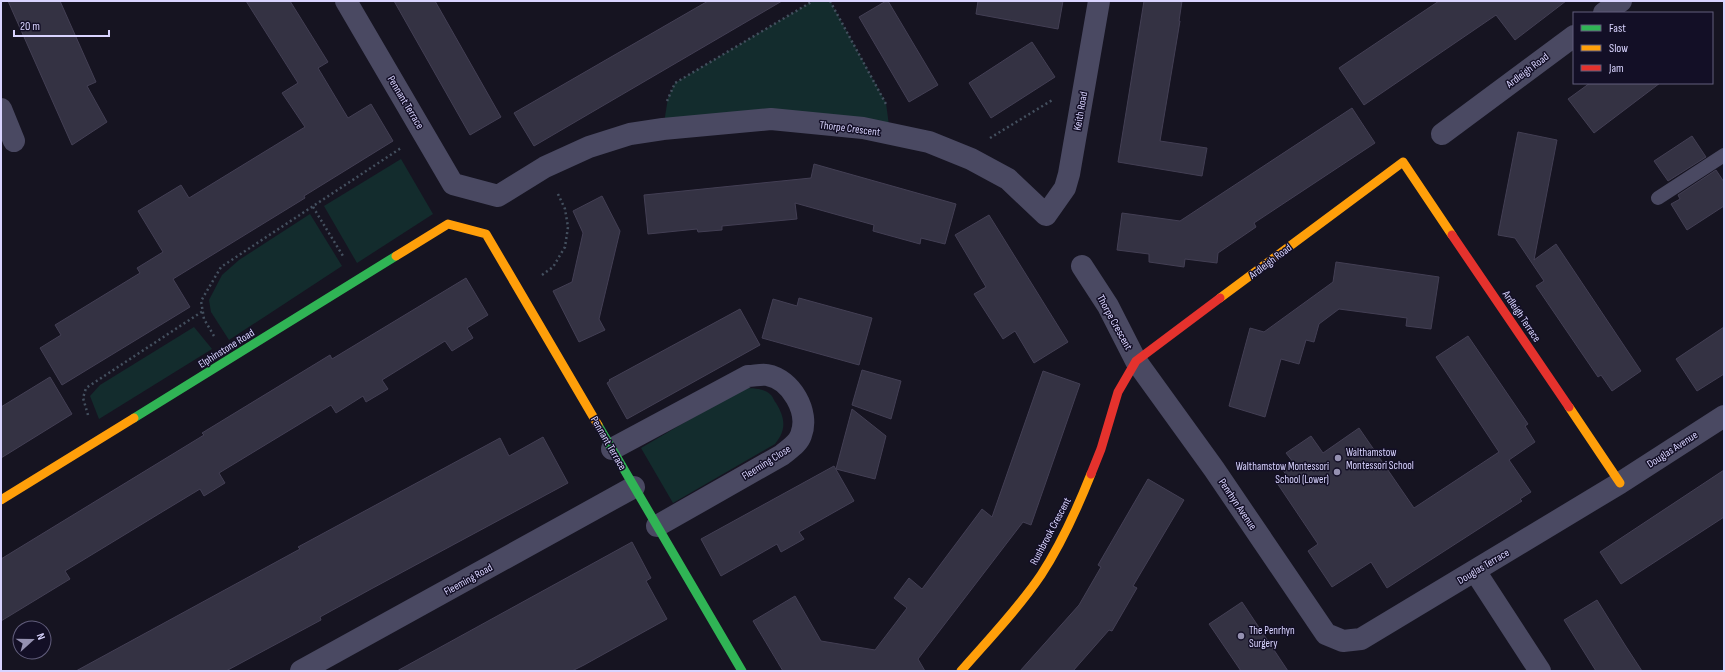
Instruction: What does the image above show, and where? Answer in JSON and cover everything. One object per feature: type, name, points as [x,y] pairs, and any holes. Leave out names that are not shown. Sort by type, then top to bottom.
[{"type":"street","name":"Pennant Terrace","points":[[346,1],[453,184],[475,191]]},
{"type":"street","name":"Keith Road","points":[[1046,215],[1065,188],[1069,174],[1099,1]]},
{"type":"street","points":[[1605,12],[1621,1]]},
{"type":"street","name":"Ardleigh Road","points":[[1442,134],[1573,37]]},
{"type":"street","points":[[1,109],[14,141]]},
{"type":"street","name":"Thorpe Crescent","points":[[475,191],[498,196],[545,167],[589,147],[630,134],[663,129],[771,119],[863,128],[929,142],[971,159],[1008,179],[1046,215]]},
{"type":"street","name":"Ardleigh Road","points":[[1136,361],[1403,162]]},
{"type":"street","name":"Ardleigh Terrace","points":[[1403,162],[1620,482]]},
{"type":"street","name":"Elphinstone Road","points":[[1,500],[448,224],[464,228]]},
{"type":"street","name":"Pennant Terrace","points":[[464,228],[486,234],[742,671]]},
{"type":"street","name":"Thorpe Crescent","points":[[1082,266],[1108,306],[1136,361]]},
{"type":"street","name":"Penrhyn Avenue","points":[[1136,361],[1214,469],[1326,634],[1343,641]]},
{"type":"street","name":"Rushbrook Crescent","points":[[961,671],[1004,622],[1041,575],[1070,525],[1101,449],[1118,392],[1136,361]]},
{"type":"street","name":"Fleeming Close","points":[[612,449],[748,376],[766,375],[778,379],[792,390],[799,403],[802,419],[801,435],[796,444],[782,455],[657,526]]},
{"type":"street","name":"Douglas Avenue","points":[[1620,482],[1724,416]]},
{"type":"street","name":"Douglas Terrace","points":[[1343,641],[1361,639],[1620,482]]},
{"type":"street","name":"Fleeming Road","points":[[301,671],[634,487]]},
{"type":"street","points":[[1475,571],[1540,671]]},
{"type":"lane","points":[[1658,198],[1724,155]]},
{"type":"path","points":[[663,129],[668,98],[675,83],[813,1]]},
{"type":"path","points":[[830,1],[886,103],[890,133]]},
{"type":"path","points":[[971,159],[991,138],[1063,94],[1084,91]]},
{"type":"path","points":[[228,361],[204,319],[201,300],[221,267],[424,133]]},
{"type":"path","points":[[520,291],[553,267],[565,247],[568,226],[565,209],[545,167]]},
{"type":"path","points":[[313,207],[358,280]]},
{"type":"path","points":[[96,442],[83,398],[86,388],[203,311]]},
{"type":"green space","points":[[813,1],[830,1],[886,103],[890,133],[863,128],[663,129],[668,98],[675,83]]},
{"type":"green space","points":[[401,159],[433,214],[357,263],[324,206]]},
{"type":"green space","points":[[310,214],[342,266],[229,340],[211,312],[209,300],[222,275],[239,260]]},
{"type":"green space","points":[[194,327],[212,349],[99,419],[90,396],[100,385]]},
{"type":"green space","points":[[743,388],[754,388],[772,396],[783,419],[783,428],[779,439],[775,444],[673,503],[641,448]]},
{"type":"building","points":[[8,1],[60,1],[96,82],[87,86],[107,122],[72,145]]},
{"type":"building","points":[[246,1],[290,1],[328,62],[318,68],[348,118],[371,104],[393,141],[304,196],[305,198],[173,279],[190,307],[62,385],[40,348],[61,335],[55,325],[140,273],[137,268],[163,252],[138,211],[181,185],[189,198],[305,127],[282,93],[298,83]]},
{"type":"building","points":[[394,1],[435,1],[501,117],[470,135]]},
{"type":"building","points":[[708,1],[782,1],[534,146],[514,113]]},
{"type":"building","points":[[888,1],[938,85],[909,102],[859,17]]},
{"type":"building","points":[[978,1],[1063,1],[1058,29],[976,14]]},
{"type":"building","points":[[1144,1],[1182,1],[1160,141],[1207,148],[1202,176],[1118,162]]},
{"type":"building","points":[[1439,1],[1566,1],[1515,40],[1496,15],[1364,105],[1339,68]]},
{"type":"building","points":[[1032,42],[1055,77],[991,118],[969,83]]},
{"type":"building","points":[[1589,84],[1659,84],[1594,133],[1568,99]]},
{"type":"building","points":[[1352,108],[1375,143],[1254,223],[1256,227],[1218,253],[1217,263],[1185,259],[1184,267],[1149,262],[1149,254],[1117,250],[1122,213],[1180,221]]},
{"type":"building","points":[[1518,132],[1557,140],[1534,260],[1556,244],[1641,371],[1612,391],[1601,375],[1598,377],[1536,286],[1544,281],[1515,238],[1498,235]]},
{"type":"building","points":[[1692,136],[1706,157],[1668,181],[1654,161]]},
{"type":"building","points":[[814,164],[956,204],[945,244],[921,238],[920,244],[873,231],[874,225],[795,203],[797,219],[722,226],[722,230],[698,232],[697,229],[648,234],[644,195],[811,178]]},
{"type":"building","points":[[1716,170],[1724,182],[1724,206],[1687,230],[1671,204],[1680,199],[1678,195]]},
{"type":"building","points":[[602,196],[620,231],[599,319],[605,330],[579,342],[553,291],[572,282],[583,233],[573,211]]},
{"type":"building","points":[[989,215],[1068,342],[1034,363],[1015,331],[1003,339],[974,294],[986,287],[955,235]]},
{"type":"building","points":[[1336,262],[1439,277],[1431,329],[1406,326],[1407,318],[1339,309],[1319,324],[1314,342],[1306,340],[1299,364],[1281,359],[1265,417],[1229,406],[1250,328],[1264,332],[1333,282]]},
{"type":"building","points":[[466,278],[488,315],[467,328],[473,338],[452,351],[445,341],[382,380],[388,389],[366,402],[363,396],[336,413],[331,405],[219,473],[225,483],[204,496],[200,489],[65,571],[70,579],[1,621],[1,559],[204,435],[202,433],[330,355],[332,359]]},
{"type":"building","points":[[799,298],[872,318],[859,365],[762,338],[773,299],[797,306]]},
{"type":"building","points":[[740,309],[760,345],[627,419],[607,383],[610,381],[609,380]]},
{"type":"building","points":[[1724,327],[1724,374],[1697,391],[1676,359]]},
{"type":"building","points":[[1468,336],[1528,424],[1525,426],[1535,442],[1509,460],[1531,492],[1520,499],[1522,501],[1387,588],[1371,562],[1332,587],[1308,551],[1318,544],[1277,483],[1287,476],[1282,469],[1293,462],[1286,453],[1311,436],[1323,453],[1359,428],[1414,508],[1499,452],[1436,357]]},
{"type":"building","points":[[862,370],[901,381],[891,419],[852,405]]},
{"type":"building","points":[[1043,371],[1080,384],[1031,525],[1023,522],[918,659],[925,671],[783,671],[753,621],[795,596],[821,641],[875,650],[907,608],[894,598],[909,578],[922,589],[982,509],[992,517]]},
{"type":"building","points":[[50,377],[72,414],[1,458],[1,407]]},
{"type":"building","points":[[852,409],[886,436],[875,479],[836,469]]},
{"type":"building","points":[[543,437],[568,483],[320,617],[321,620],[226,671],[76,671],[300,549],[298,547],[500,438],[509,456]]},
{"type":"building","points":[[834,466],[854,501],[799,532],[804,539],[781,552],[777,544],[721,576],[701,539]]},
{"type":"building","points":[[1724,470],[1724,517],[1621,584],[1600,552]]},
{"type":"building","points":[[1148,479],[1184,500],[1133,586],[1137,588],[1112,631],[1109,630],[1073,671],[1020,671],[1079,605],[1101,567],[1098,565]]},
{"type":"building","points":[[632,542],[651,578],[646,581],[667,619],[584,665],[572,671],[397,671]]},
{"type":"building","points":[[1597,600],[1642,671],[1596,671],[1564,620]]},
{"type":"building","name":"The Penrhyn Surgery","points":[[1242,602],[1288,671],[1241,671],[1209,624]]},
{"type":"traffic: fast","points":[[134,418],[396,256]]},
{"type":"traffic: fast","points":[[598,425],[742,671]]},
{"type":"traffic: slow","points":[[1220,298],[1403,162],[1452,235]]},
{"type":"traffic: slow","points":[[396,256],[448,224],[486,234],[598,425]]},
{"type":"traffic: slow","points":[[1569,407],[1620,483]]},
{"type":"traffic: slow","points":[[1,500],[134,418]]},
{"type":"traffic: slow","points":[[961,671],[1013,612],[1041,575],[1069,526],[1091,474]]},
{"type":"traffic: jam","points":[[1452,235],[1569,407]]},
{"type":"traffic: jam","points":[[1091,474],[1101,449],[1118,392],[1136,361],[1220,298]]},
{"type":"place","name":"Walthamstow Montessori School","points":[[1338,458]]},
{"type":"place","name":"Walthamstow Montessori School (Lower)","points":[[1337,472]]},
{"type":"place","name":"The Penrhyn Surgery","points":[[1241,636]]}]
